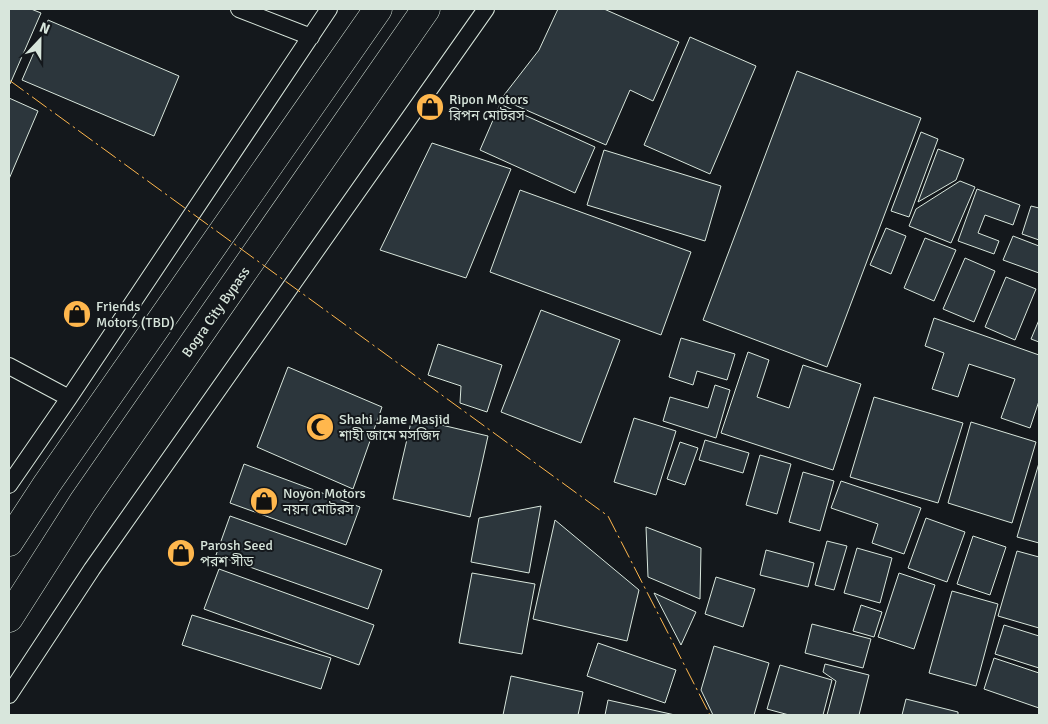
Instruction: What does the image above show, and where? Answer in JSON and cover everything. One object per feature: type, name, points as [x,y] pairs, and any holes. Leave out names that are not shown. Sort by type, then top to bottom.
[{"type":"highway","points":[[9,542],[47,484],[378,9]]},
{"type":"highway","name":"Bogra City Bypass","points":[[9,618],[83,502],[426,9]]},
{"type":"lane","points":[[239,9],[311,37]]},
{"type":"lane","points":[[9,485],[70,398],[329,9]]},
{"type":"lane","points":[[9,695],[92,568],[486,9]]},
{"type":"lane","points":[[9,366],[70,398]]},
{"type":"building","points":[[9,9],[31,9],[41,13],[10,84],[9,84]]},
{"type":"building","points":[[558,9],[604,9],[679,42],[653,101],[630,90],[606,145],[501,99],[539,50]]},
{"type":"building","points":[[48,20],[179,76],[154,136],[22,80]]},
{"type":"building","points":[[690,37],[756,66],[710,174],[644,145]]},
{"type":"building","points":[[797,71],[921,118],[827,367],[703,320]]},
{"type":"building","points":[[9,98],[38,111],[9,179]]},
{"type":"building","points":[[500,104],[595,147],[575,193],[480,150]]},
{"type":"building","points":[[921,132],[938,139],[909,217],[891,211]]},
{"type":"building","points":[[432,143],[511,169],[466,278],[380,250]]},
{"type":"building","points":[[938,149],[964,159],[956,180],[918,202]]},
{"type":"building","points":[[604,150],[721,186],[705,241],[587,205]]},
{"type":"building","points":[[960,181],[975,187],[951,243],[909,226],[916,209]]},
{"type":"building","points":[[977,189],[1020,205],[1013,225],[985,215],[978,233],[999,241],[994,254],[958,241]]},
{"type":"building","points":[[520,190],[691,252],[661,335],[490,272]]},
{"type":"building","points":[[1031,206],[1039,208],[1039,240],[1022,234]]},
{"type":"building","points":[[886,228],[906,236],[891,274],[870,265]]},
{"type":"building","points":[[1013,236],[1039,246],[1039,273],[1003,260]]},
{"type":"building","points":[[925,238],[956,250],[934,301],[904,288]]},
{"type":"building","points":[[965,258],[995,271],[974,322],[943,309]]},
{"type":"building","points":[[1006,277],[1036,289],[1015,340],[985,327]]},
{"type":"building","points":[[541,310],[620,340],[581,443],[501,412]]},
{"type":"building","points":[[934,318],[1039,355],[1039,401],[1030,428],[1001,418],[1015,379],[969,364],[958,397],[932,389],[944,353],[925,346]]},
{"type":"building","points":[[1039,320],[1039,342],[1031,339]]},
{"type":"building","points":[[681,338],[735,354],[727,380],[697,371],[693,385],[669,377]]},
{"type":"building","points":[[438,344],[502,365],[487,412],[460,403],[461,386],[428,375]]},
{"type":"building","points":[[748,352],[769,360],[757,397],[789,408],[803,365],[861,384],[833,470],[721,433]]},
{"type":"building","name":"Shahi Jame Masjid শাহী জামে মসজিদ","points":[[288,367],[382,407],[353,489],[257,447]]},
{"type":"building","points":[[715,385],[730,390],[716,438],[663,421],[670,397],[708,408]]},
{"type":"building","points":[[874,397],[963,423],[938,503],[850,477]]},
{"type":"building","points":[[412,418],[488,436],[470,517],[393,499]]},
{"type":"building","points":[[634,418],[676,431],[656,495],[614,482]]},
{"type":"building","points":[[971,422],[1036,442],[1012,523],[948,503]]},
{"type":"building","points":[[705,440],[749,453],[743,473],[699,460]]},
{"type":"building","points":[[680,442],[698,448],[685,485],[667,479]]},
{"type":"building","points":[[760,455],[791,464],[777,514],[746,505]]},
{"type":"building","points":[[1039,463],[1039,543],[1017,537]]},
{"type":"building","points":[[244,464],[360,507],[346,545],[230,503]]},
{"type":"building","points":[[803,472],[834,481],[820,531],[789,522]]},
{"type":"building","points":[[841,481],[921,508],[904,554],[872,543],[878,524],[831,508]]},
{"type":"building","points":[[541,506],[529,573],[471,562],[479,518]]},
{"type":"building","points":[[230,516],[382,570],[368,609],[216,555]]},
{"type":"building","points":[[926,518],[965,532],[947,582],[908,568]]},
{"type":"building","points":[[555,520],[639,590],[627,641],[533,619]]},
{"type":"building","points":[[646,527],[701,548],[700,599],[648,577]]},
{"type":"building","points":[[973,536],[1006,547],[990,595],[957,584]]},
{"type":"building","points":[[827,541],[847,546],[834,590],[815,585]]},
{"type":"building","points":[[857,548],[892,558],[880,603],[844,593]]},
{"type":"building","points":[[766,550],[814,563],[808,587],[760,575]]},
{"type":"building","points":[[1017,551],[1039,557],[1039,628],[998,616]]},
{"type":"building","points":[[219,569],[374,625],[359,665],[204,609]]},
{"type":"building","points":[[472,573],[535,584],[522,654],[459,643]]},
{"type":"building","points":[[899,573],[935,585],[914,649],[878,637]]},
{"type":"building","points":[[716,577],[755,589],[743,627],[705,614]]},
{"type":"building","points":[[952,591],[998,604],[976,686],[929,673]]},
{"type":"building","points":[[654,593],[696,612],[681,645]]},
{"type":"building","points":[[861,605],[882,612],[874,637],[853,631]]},
{"type":"building","points":[[192,615],[331,658],[321,689],[182,645]]},
{"type":"building","points":[[812,624],[871,639],[863,668],[805,653]]},
{"type":"building","points":[[1004,625],[1039,636],[1039,668],[995,654]]},
{"type":"building","points":[[598,643],[676,670],[665,703],[587,676]]},
{"type":"building","points":[[714,646],[769,663],[754,715],[713,715],[701,690]]},
{"type":"building","points":[[994,658],[1039,673],[1039,708],[984,689]]},
{"type":"building","points":[[825,664],[869,675],[859,715],[827,715],[836,681],[823,672]]},
{"type":"building","points":[[780,665],[832,680],[823,715],[789,715],[767,709]]},
{"type":"building","points":[[511,676],[583,692],[578,715],[503,715]]},
{"type":"building","points":[[906,699],[958,712],[958,715],[902,715]]},
{"type":"building","points":[[608,700],[675,715],[605,715]]},
{"type":"power","points":[[9,80],[608,516],[710,715]]},
{"type":"place","name":"Ripon Motors রিপন মোটরস","points":[[430,107]]},
{"type":"place","name":"Friends Motors (TBD)","points":[[77,314]]},
{"type":"place","name":"Shahi Jame Masjid শাহী জামে মসজিদ","points":[[320,427]]},
{"type":"place","name":"Noyon Motors নয়ন মোটরস","points":[[264,501]]},
{"type":"place","name":"Parosh Seed পরশ সীড","points":[[181,553]]}]
